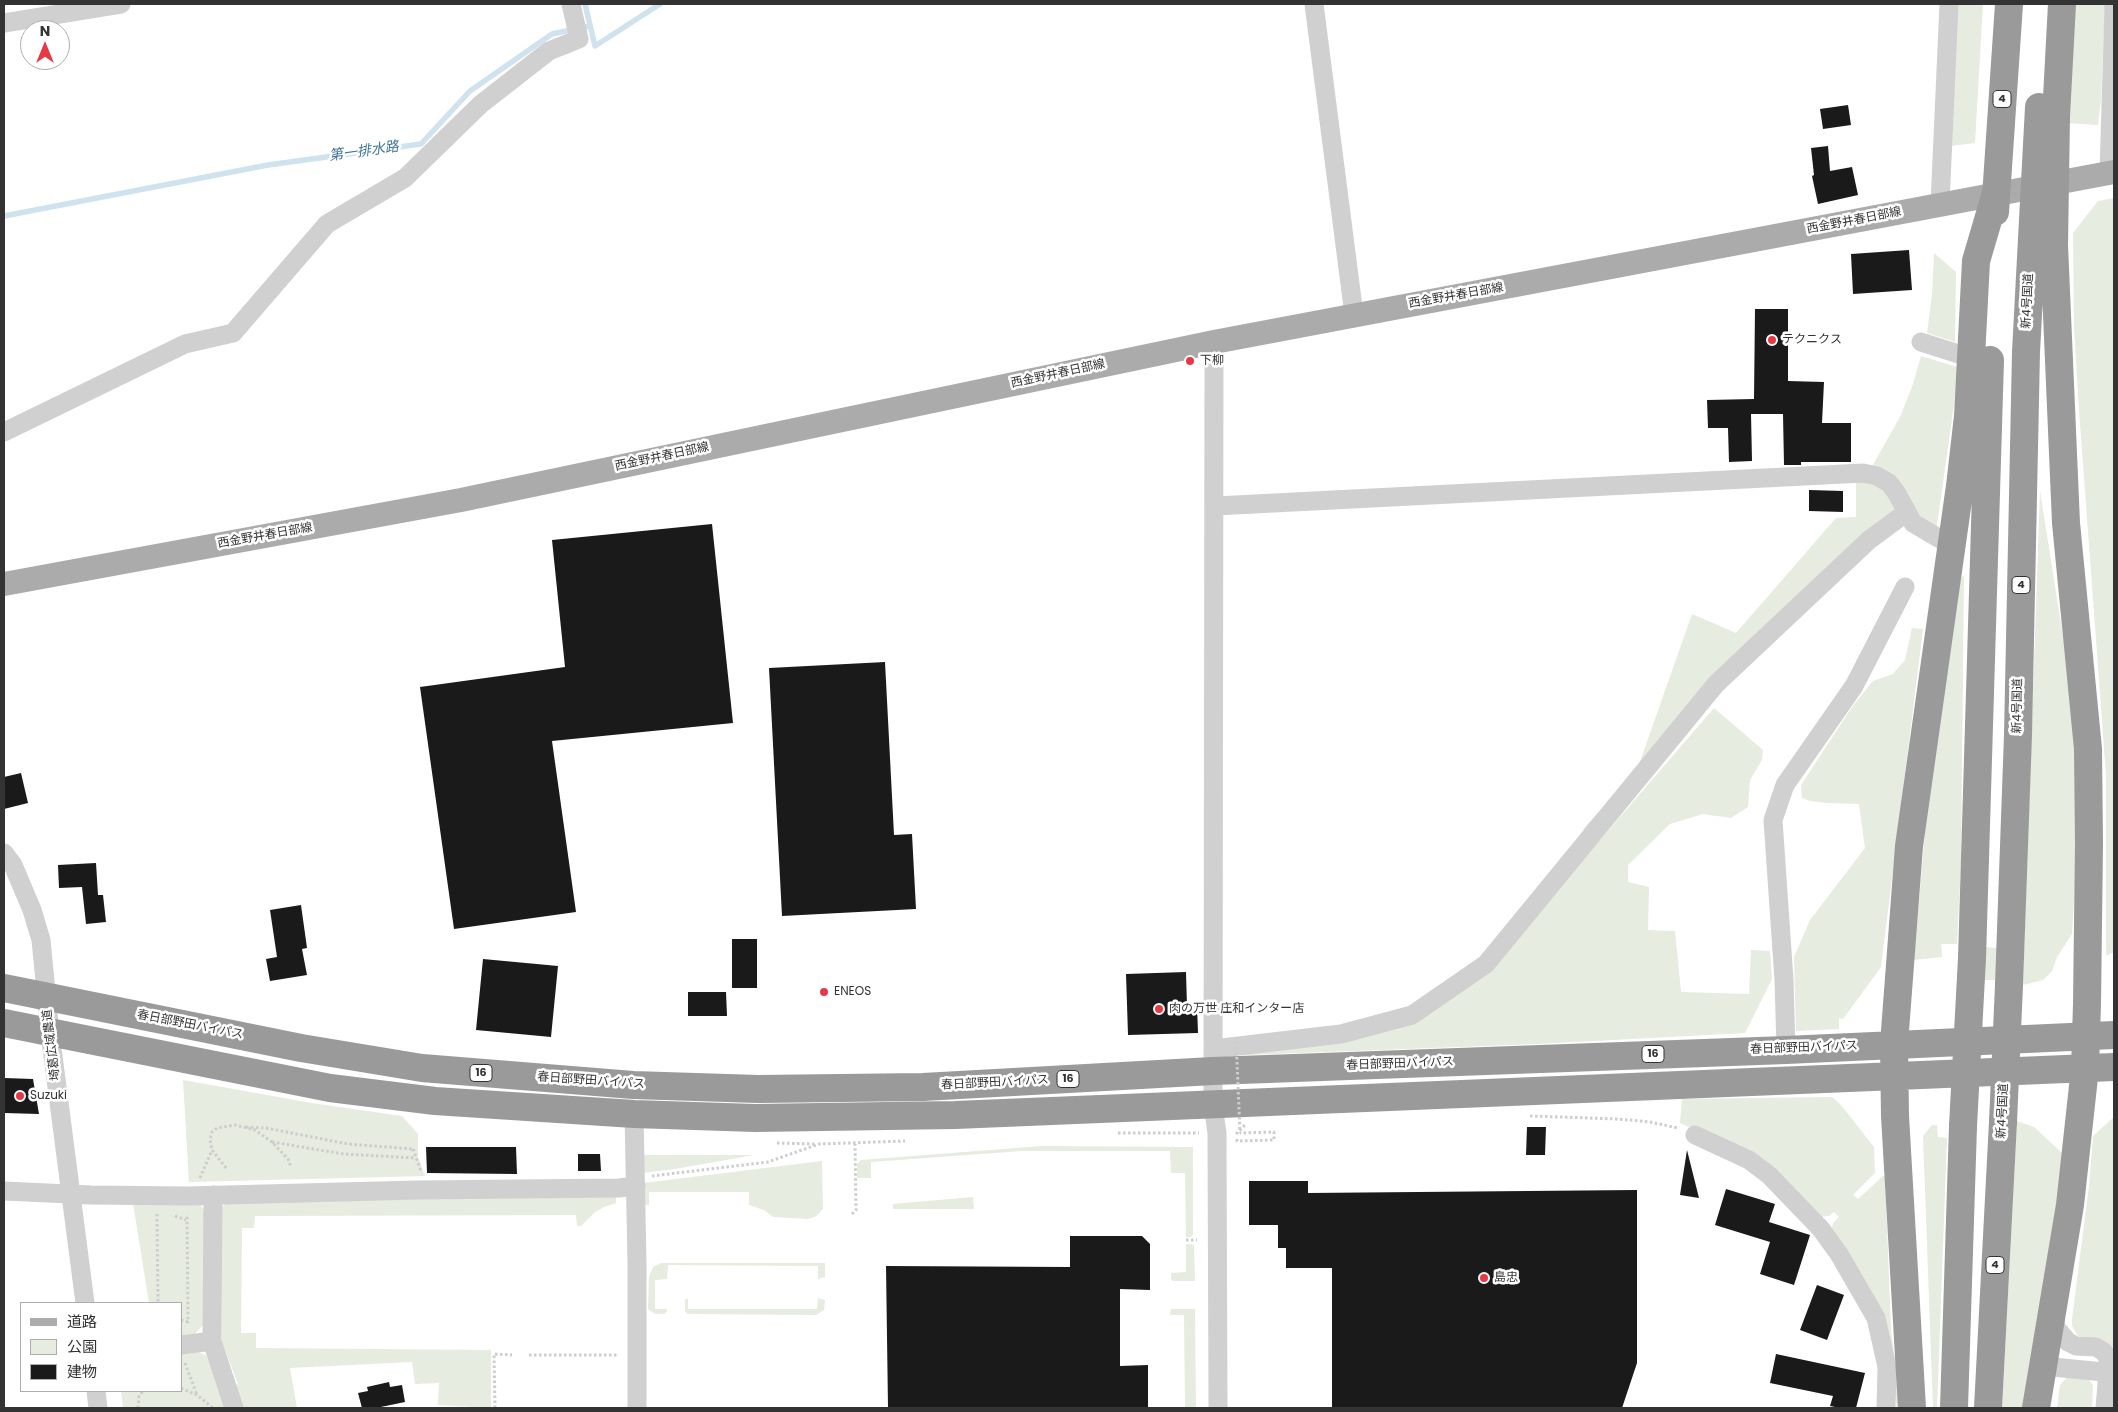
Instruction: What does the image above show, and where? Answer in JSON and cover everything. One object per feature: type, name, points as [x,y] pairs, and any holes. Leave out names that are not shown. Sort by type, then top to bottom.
[{"type":"highway","name":"4","points":[[1954,1408],[1963,1126],[1972,958],[1987,422],[1996,193],[2009,4]]},
{"type":"highway","name":"新4号国道","points":[[1988,1408],[2009,984],[2018,745],[2026,352],[2044,185],[2045,4]]},
{"type":"highway","points":[[2036,1408],[2054,1310],[2070,1205],[2085,1068],[2090,844],[2088,749],[2066,523],[2054,246],[2044,185],[2062,4]]},
{"type":"highway","name":"4","points":[[1894,1044],[1910,846],[1967,426],[1976,261],[1996,193]]},
{"type":"highway","name":"春日部野田バイパス","points":[[4,988],[301,1048],[422,1068],[633,1084],[758,1089],[923,1087],[1213,1060],[1786,1050],[2114,1035]]},
{"type":"highway","points":[[4,1023],[330,1088],[435,1101],[634,1114],[755,1118],[954,1116],[2114,1067]]},
{"type":"highway","points":[[1894,1044],[1894,1076],[1912,1408]]},
{"type":"main road","name":"西金野井春日部線","points":[[4,584],[461,500],[1214,342],[1769,238],[1996,193],[2112,173]]},
{"type":"street","points":[[4,23],[121,4]]},
{"type":"street","points":[[4,432],[186,344],[233,334],[327,224],[405,178],[480,104],[550,51],[579,38],[571,4]]},
{"type":"street","points":[[1314,4],[1354,315]]},
{"type":"street","points":[[1940,204],[1949,4]]},
{"type":"street","points":[[2112,173],[2114,4]]},
{"type":"street","points":[[1214,342],[1213,1105],[1217,1134],[1218,1408]]},
{"type":"street","points":[[1921,342],[1971,358]]},
{"type":"street","points":[[1215,506],[1863,473],[1877,476],[1889,483],[1896,492],[1912,523],[1952,546]]},
{"type":"street","points":[[1213,1060],[1341,1034],[1412,1014],[1486,964],[1716,684],[1870,540],[1907,512]]},
{"type":"street","points":[[1786,1050],[1784,980],[1773,820],[1785,784],[1854,686],[1905,587]]},
{"type":"street","name":"埼葛広域農道","points":[[4,853],[13,865],[32,910],[41,940],[50,1032],[85,1302]]},
{"type":"street","points":[[634,1114],[637,1408]]},
{"type":"street","points":[[1695,1135],[1749,1160],[1769,1175],[1821,1229],[1839,1254],[1876,1318],[1887,1367],[1886,1408]]},
{"type":"street","points":[[4,1191],[71,1194],[213,1195],[619,1188],[636,1182]]},
{"type":"street","points":[[213,1195],[212,1341],[234,1408]]},
{"type":"street","points":[[2054,1310],[2056,1328],[2062,1337],[2076,1346],[2096,1347],[2104,1352],[2110,1360],[2112,1373],[2105,1408]]},
{"type":"street","points":[[182,1345],[212,1341]]},
{"type":"street","points":[[2043,1366],[2112,1373]]},
{"type":"street","points":[[96,1392],[98,1408]]},
{"type":"path","points":[[1236,1037],[1240,1134],[1274,1132],[1274,1140],[1237,1141]]},
{"type":"path","points":[[226,1168],[212,1150],[210,1140],[212,1132],[217,1128],[235,1125],[266,1128],[348,1144],[413,1148],[422,1174]]},
{"type":"path","points":[[246,1127],[255,1130],[272,1142],[288,1159],[291,1167]]},
{"type":"path","points":[[1113,1133],[1217,1134]]},
{"type":"path","points":[[636,1182],[768,1162],[819,1144],[855,1144],[909,1140]]},
{"type":"path","points":[[272,1142],[344,1154],[416,1158]]},
{"type":"path","points":[[852,1214],[856,1210],[855,1144]]},
{"type":"path","points":[[203,1174],[212,1150]]},
{"type":"path","points":[[158,1302],[157,1210],[164,1212]]},
{"type":"path","points":[[172,1215],[186,1220],[188,1322],[182,1320]]},
{"type":"path","points":[[1186,1240],[1197,1240]]},
{"type":"path","points":[[182,1354],[197,1395]]},
{"type":"path","points":[[495,1408],[494,1354],[512,1355]]},
{"type":"path","points":[[529,1355],[627,1355]]},
{"type":"path","points":[[182,1388],[197,1395],[214,1408]]},
{"type":"path","points":[[138,1408],[138,1396],[142,1392]]},
{"type":"green space","points":[[1957,4],[1983,4],[1975,143],[1951,146]]},
{"type":"green space","points":[[2070,4],[2105,4],[2101,100],[2098,125],[2065,123]]},
{"type":"green space","points":[[2114,198],[2114,952],[2106,956],[2106,775],[2079,410],[2074,327],[2073,233],[2098,201]]},
{"type":"green space","points":[[1934,253],[1956,272],[1955,342],[1927,333],[1932,295]]},
{"type":"green space","points":[[1921,356],[1957,367],[1954,405],[1936,532],[1870,470],[1901,415]]},
{"type":"green space","points":[[1856,478],[1881,483],[1898,509],[1859,539],[1587,834],[1583,829],[1637,770],[1692,614],[1736,633],[1836,518],[1856,517]]},
{"type":"green space","points":[[2040,491],[2069,675],[2078,767],[2077,849],[2072,934],[2057,957],[2052,971],[2043,980],[2023,985]]},
{"type":"green space","points":[[1964,576],[1961,862],[1957,944],[1941,944],[1942,957],[1914,960],[1927,808],[1961,577]]},
{"type":"green space","points":[[1912,628],[1923,629],[1881,967],[1843,1019],[1839,1018],[1839,1029],[1796,1031],[1794,957],[1810,920],[1865,848],[1859,804],[1810,801],[1802,798],[1801,785],[1852,707],[1873,681],[1893,674],[1905,660]]},
{"type":"green space","points":[[1714,708],[1763,750],[1762,760],[1750,780],[1748,807],[1731,818],[1703,814],[1670,824],[1628,865],[1628,882],[1649,887],[1648,930],[1675,931],[1681,992],[1749,994],[1751,950],[1770,951],[1772,979],[1745,1033],[1538,1044],[1247,1055],[1244,1051],[1401,1014],[1525,927]]},
{"type":"green space","points":[[1985,947],[1997,948],[1996,980],[1984,980]]},
{"type":"green space","points":[[183,1080],[312,1103],[402,1116],[418,1134],[418,1157],[425,1176],[189,1182]]},
{"type":"green space","points":[[1832,1097],[1841,1105],[1874,1147],[1875,1173],[1853,1195],[1858,1199],[1885,1176],[1891,1330],[1901,1408],[1897,1408],[1889,1361],[1831,1232],[1833,1223],[1839,1217],[1834,1212],[1829,1216],[1818,1217],[1711,1137],[1680,1123],[1682,1099]]},
{"type":"green space","points":[[2114,1117],[2114,1351],[2104,1341],[2078,1336],[2072,1326],[2072,1319],[2089,1186],[2093,1136]]},
{"type":"green space","points":[[2017,1121],[2034,1127],[2063,1154],[2062,1183],[2029,1408],[2002,1408]]},
{"type":"green space","points":[[1932,1125],[1937,1125],[1938,1137],[1947,1138],[1937,1408],[1933,1408],[1923,1136]]},
{"type":"green space","points":[[1042,1146],[1193,1147],[1193,1234],[1191,1237],[1186,1237],[1185,1173],[1171,1173],[1170,1151],[1022,1151],[871,1162],[871,1178],[857,1178],[857,1164],[861,1160]]},
{"type":"green space","points":[[640,1155],[754,1155],[642,1173]]},
{"type":"green space","points":[[822,1161],[823,1209],[815,1217],[808,1219],[773,1217],[764,1210],[749,1205],[749,1192],[649,1192],[649,1205],[643,1205],[643,1183]]},
{"type":"green space","points":[[616,1195],[616,1203],[595,1212],[581,1226],[577,1226],[576,1215],[255,1216],[254,1228],[242,1228],[241,1333],[256,1333],[256,1348],[491,1350],[491,1408],[438,1405],[439,1383],[415,1384],[412,1362],[290,1368],[297,1408],[242,1408],[236,1385],[238,1384],[222,1342],[221,1208],[228,1202]]},
{"type":"green space","points":[[973,1197],[974,1209],[893,1209],[893,1204]]},
{"type":"green space","points":[[133,1203],[199,1203],[204,1210],[204,1324],[195,1334],[182,1336],[182,1302],[149,1302]]},
{"type":"green space","points":[[1186,1244],[1194,1246],[1195,1281],[1173,1281],[1171,1273],[1186,1272]]},
{"type":"green space","points":[[661,1263],[825,1263],[825,1277],[818,1279],[818,1266],[668,1265],[667,1279],[655,1280],[655,1309],[667,1309],[667,1311],[664,1314],[655,1314],[648,1309],[649,1277],[653,1267]]},
{"type":"green space","points":[[818,1298],[825,1300],[824,1310],[816,1315],[688,1314],[685,1311],[685,1299],[688,1299],[688,1309],[817,1309]]},
{"type":"green space","points":[[1171,1309],[1195,1309],[1196,1408],[1185,1408],[1184,1315],[1170,1315]]},
{"type":"green space","points":[[197,1351],[207,1356],[225,1408],[123,1408],[121,1392],[182,1392],[182,1353]]},
{"type":"green space","points":[[2068,1376],[2088,1379],[2093,1385],[2092,1408],[2057,1408],[2060,1385]]},
{"type":"building","points":[[1848,105],[1851,125],[1823,129],[1820,109]]},
{"type":"building","points":[[1828,146],[1830,171],[1852,167],[1858,195],[1818,204],[1812,176],[1814,175],[1811,148]]},
{"type":"building","points":[[1909,250],[1912,290],[1853,294],[1851,254]]},
{"type":"building","points":[[1755,309],[1788,309],[1788,381],[1824,382],[1822,423],[1851,423],[1851,462],[1801,462],[1801,465],[1784,465],[1783,414],[1751,414],[1752,461],[1729,462],[1728,428],[1708,428],[1707,400],[1754,399]]},
{"type":"building","points":[[1809,490],[1843,491],[1843,512],[1809,511]]},
{"type":"building","points":[[712,524],[733,723],[552,741],[576,912],[454,929],[420,687],[565,667],[552,540]]},
{"type":"building","points":[[885,662],[894,835],[912,834],[916,909],[782,916],[769,668]]},
{"type":"building","points":[[21,773],[28,803],[4,809],[4,777]]},
{"type":"building","points":[[96,863],[98,895],[103,895],[106,922],[86,924],[82,887],[59,888],[58,865]]},
{"type":"building","points":[[301,905],[307,948],[302,949],[307,975],[270,981],[266,959],[277,957],[270,910]]},
{"type":"building","points":[[732,939],[757,939],[757,988],[732,988]]},
{"type":"building","points":[[483,959],[558,966],[551,1037],[476,1030]]},
{"type":"building","points":[[1186,972],[1187,1006],[1197,1006],[1198,1033],[1128,1035],[1126,974]]},
{"type":"building","points":[[688,992],[726,992],[727,1016],[688,1016]]},
{"type":"building","name":"Suzuki","points":[[4,1078],[33,1079],[39,1114],[4,1113]]},
{"type":"building","points":[[1527,1127],[1546,1127],[1545,1155],[1526,1155]]},
{"type":"building","points":[[426,1147],[516,1147],[517,1174],[427,1173]]},
{"type":"building","points":[[1687,1150],[1699,1198],[1680,1195]]},
{"type":"building","points":[[578,1154],[600,1154],[601,1171],[578,1171]]},
{"type":"building","name":"島忠","points":[[1249,1181],[1308,1181],[1308,1193],[1637,1190],[1637,1363],[1622,1408],[1332,1408],[1332,1268],[1286,1268],[1286,1248],[1278,1248],[1278,1225],[1249,1225]]},
{"type":"building","points":[[1726,1189],[1775,1204],[1769,1222],[1810,1235],[1794,1285],[1760,1274],[1770,1242],[1715,1225]]},
{"type":"building","points":[[1070,1236],[1142,1236],[1150,1244],[1150,1290],[1120,1289],[1120,1366],[1148,1365],[1148,1408],[888,1408],[886,1266],[1070,1267]]},
{"type":"building","points":[[1817,1285],[1844,1295],[1827,1340],[1800,1330]]},
{"type":"building","points":[[1776,1354],[1865,1373],[1856,1408],[1830,1406],[1833,1396],[1770,1383]]},
{"type":"building","points":[[389,1382],[390,1387],[402,1385],[405,1402],[376,1408],[362,1408],[358,1393],[368,1391],[367,1387]]},
{"type":"waterway","name":"第一排水路","points":[[585,4],[595,46],[660,4]]},
{"type":"waterway","name":"第一排水路","points":[[4,216],[268,165],[421,144],[470,91],[552,34],[589,26]]},
{"type":"place","name":"テクニクス","points":[[1772,340]]},
{"type":"place","name":"下柳","points":[[1190,361]]},
{"type":"place","name":"ENEOS","points":[[824,992]]},
{"type":"place","name":"肉の万世 庄和インター店","points":[[1159,1009]]},
{"type":"place","name":"Suzuki","points":[[20,1096]]},
{"type":"place","name":"島忠","points":[[1484,1278]]}]
